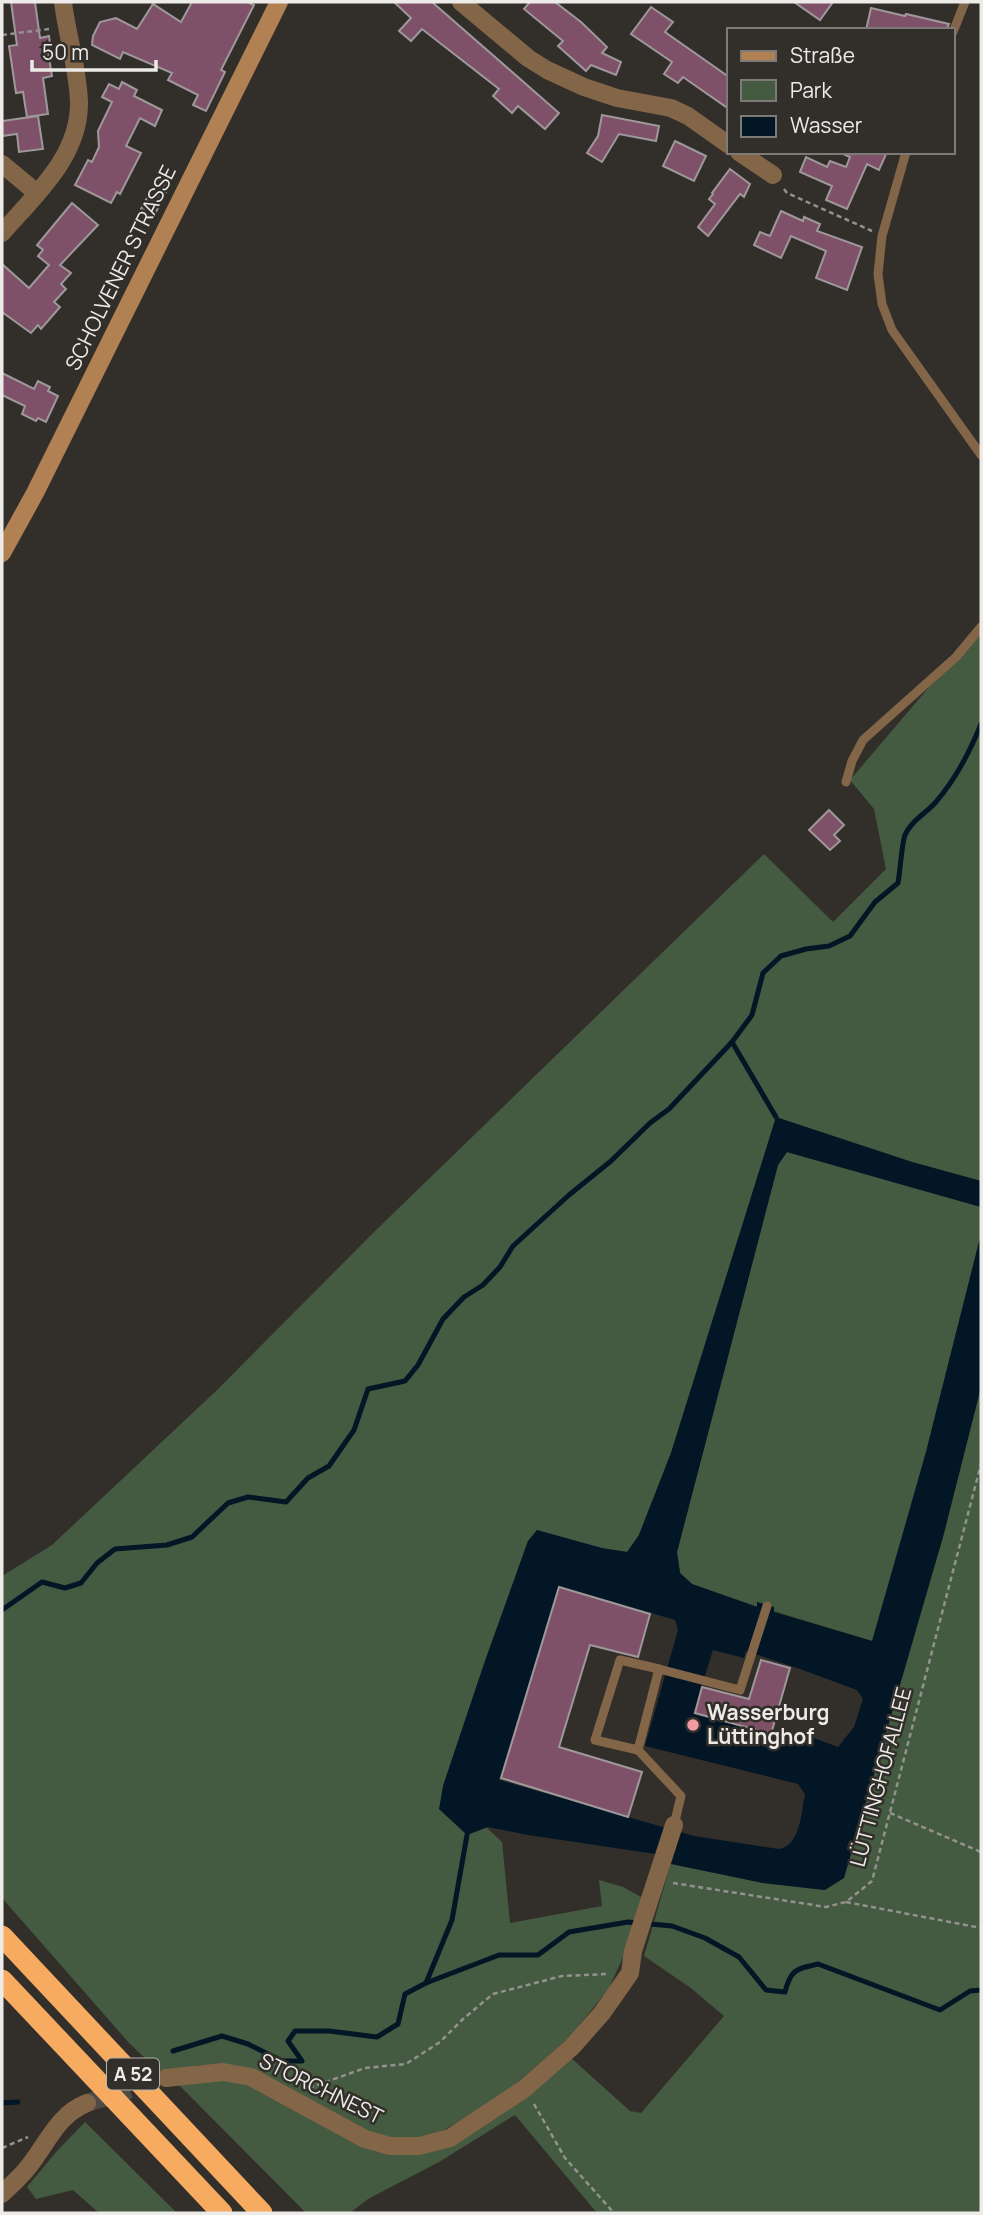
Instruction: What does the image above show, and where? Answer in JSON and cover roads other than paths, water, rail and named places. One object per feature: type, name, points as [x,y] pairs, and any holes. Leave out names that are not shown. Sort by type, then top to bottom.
[{"type":"highway","name":"A 52","points":[[2,1937],[262,2213]]},
{"type":"highway","name":"A 52","points":[[2,1980],[222,2213]]},
{"type":"main road","name":"SCHOLVENER STRASSE","points":[[2,553],[82,400],[279,2]]},
{"type":"street","points":[[2,233],[62,160],[74,137],[79,103],[63,2]]},
{"type":"street","points":[[461,2],[527,58],[547,70],[618,99],[671,108],[688,116],[727,144]]},
{"type":"street","points":[[742,154],[773,176]]},
{"type":"street","points":[[2,164],[37,193]]},
{"type":"street","name":"STORCHNEST","points":[[166,2078],[223,2072],[251,2077],[365,2139],[390,2146],[419,2146],[450,2138],[524,2089],[572,2047],[602,2013],[630,1973],[634,1951],[674,1825]]},
{"type":"street","points":[[2,2194],[26,2170],[52,2131],[73,2108],[87,2103]]},
{"type":"lane","points":[[955,28],[965,2]]},
{"type":"lane","points":[[905,154],[882,236],[878,274],[882,304],[892,330],[981,455]]},
{"type":"lane","points":[[846,782],[852,761],[863,740],[956,657],[981,627]]},
{"type":"lane","points":[[674,1825],[681,1796],[638,1750],[595,1740],[620,1660],[740,1690],[766,1606]]},
{"type":"lane","points":[[638,1750],[661,1669]]},
{"type":"water","points":[[776,1117],[912,1162],[981,1181],[981,1207],[787,1152],[778,1165],[677,1552],[680,1573],[692,1584],[757,1607],[757,1602],[774,1607],[774,1612],[872,1641],[926,1452],[981,1234],[981,1387],[943,1537],[844,1878],[825,1890],[763,1883],[661,1862],[662,1855],[488,1827],[467,1835],[439,1809],[443,1786],[528,1541],[537,1530],[627,1552],[639,1535],[671,1453]],"holes":[[[559,1586],[675,1620],[678,1630],[645,1746],[798,1784],[805,1794],[801,1818],[792,1841],[779,1849],[694,1836],[499,1780]],[[713,1650],[744,1658],[746,1651],[857,1690],[863,1699],[854,1727],[838,1747],[795,1731],[792,1740],[693,1714]]]},
{"type":"waterway","points":[[2,1610],[42,1582],[65,1588],[81,1583],[97,1563],[115,1549],[167,1545],[192,1537],[228,1503],[248,1497],[286,1502],[308,1478],[329,1466],[354,1430],[368,1389],[405,1381],[418,1365],[443,1319],[464,1297],[483,1285],[500,1267],[513,1246],[669,1109],[732,1042],[752,1015],[763,973],[781,956],[829,946],[850,936],[875,902],[898,883],[905,835],[935,803],[956,775],[981,724]]},
{"type":"waterway","points":[[732,1042],[776,1117]]},
{"type":"waterway","points":[[426,1983],[452,1920],[467,1835]]},
{"type":"waterway","points":[[173,2051],[222,2036],[248,2044],[282,2061],[302,2061],[288,2041],[295,2031],[329,2031],[377,2037],[398,2024],[405,1994],[426,1983],[499,1955],[538,1955],[569,1932],[628,1922],[672,1926],[705,1938],[739,1957],[766,1990],[785,1992],[792,1974],[804,1967],[818,1964],[940,2010],[970,1991],[981,1990]]},
{"type":"waterway","points":[[2,2103],[18,2102]]},
{"type":"tunnel","points":[[87,2103],[166,2078]]},
{"type":"place","name":"Wasserburg Lüttinghof","points":[[693,1725]]}]
